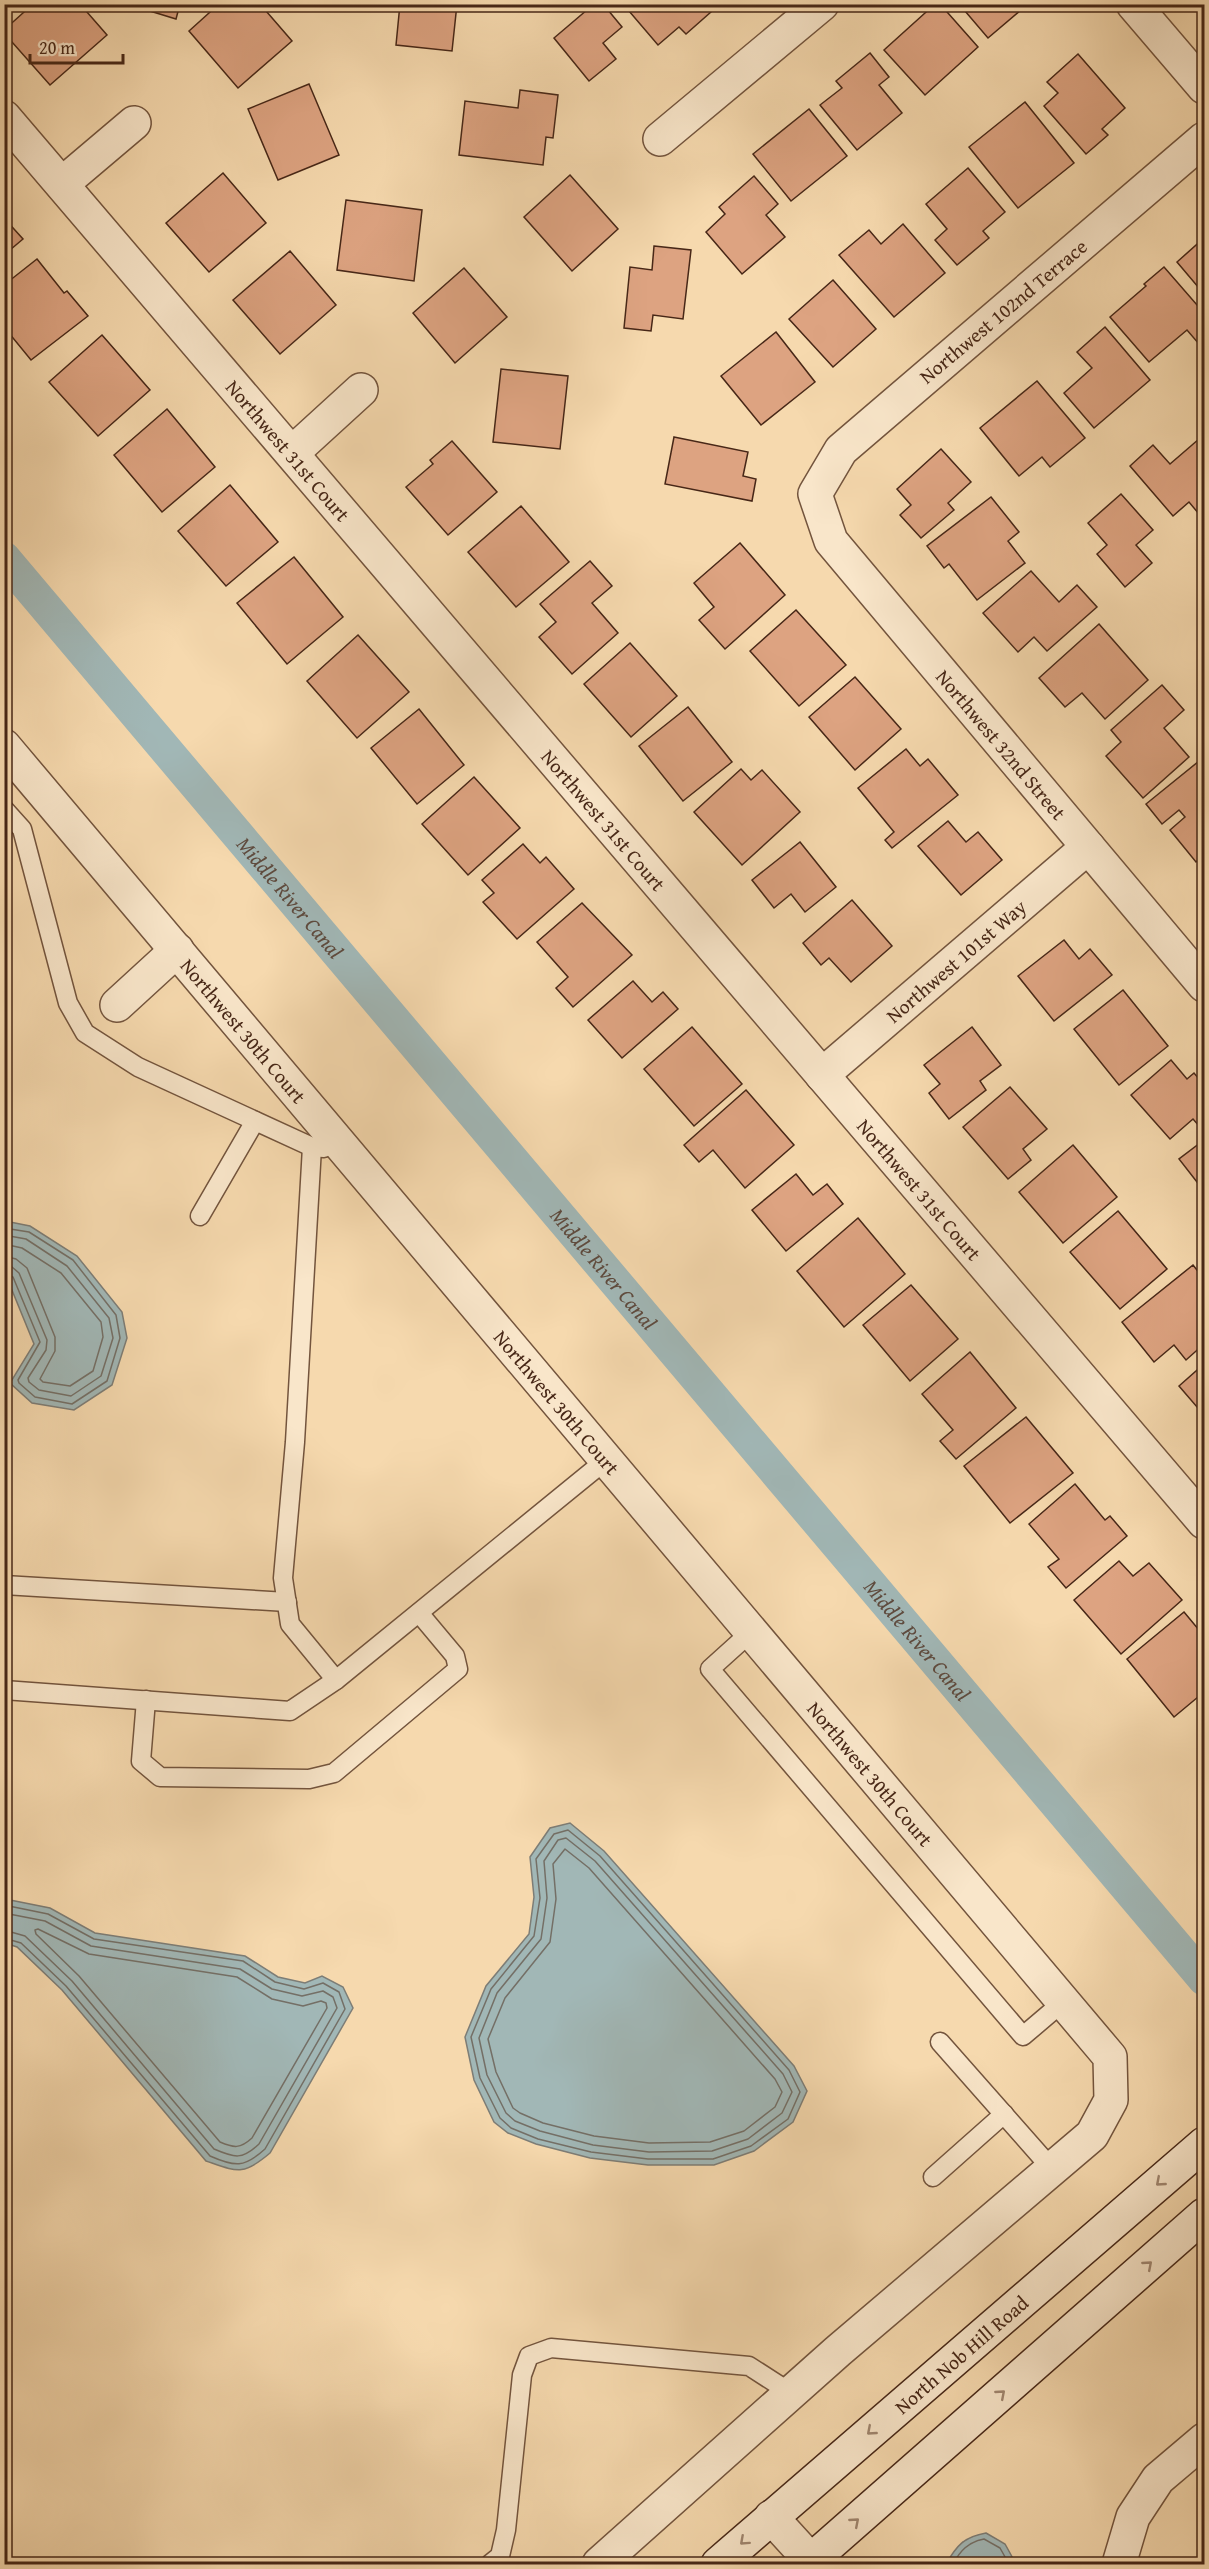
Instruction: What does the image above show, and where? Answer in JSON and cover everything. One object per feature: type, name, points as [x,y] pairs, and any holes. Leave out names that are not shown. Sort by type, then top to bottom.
[{"type":"street","points":[[660,139],[822,4]]},
{"type":"street","points":[[1133,4],[1204,87]]},
{"type":"street","name":"Northwest 31st Court","points":[[4,117],[1204,1522]]},
{"type":"street","points":[[62,184],[134,123]]},
{"type":"street","name":"Northwest 102nd Terrace","points":[[815,494],[841,450],[1204,139]]},
{"type":"street","points":[[292,453],[361,390]]},
{"type":"street","name":"Northwest 32nd Street","points":[[815,494],[831,541],[1204,984]]},
{"type":"street","name":"Northwest 30th Court","points":[[4,746],[1110,2057],[1111,2100],[1092,2134],[1052,2169]]},
{"type":"street","name":"Northwest 101st Way","points":[[822,1075],[1088,847]]},
{"type":"street","points":[[117,1005],[177,950]]},
{"type":"street","name":"North Nob Hill Road","points":[[718,2565],[1204,2144]]},
{"type":"street","points":[[599,2565],[790,2393],[1052,2169]]},
{"type":"street","points":[[771,2517],[810,2563],[1204,2215]]},
{"type":"street","points":[[1119,2565],[1133,2517],[1158,2479],[1204,2440]]},
{"type":"lane","points":[[4,809],[22,829],[68,1004],[85,1033],[138,1067],[312,1148],[344,1149]]},
{"type":"lane","points":[[200,1216],[255,1121]]},
{"type":"lane","points":[[312,1148],[296,1442],[284,1578],[290,1624],[336,1680]]},
{"type":"lane","points":[[4,1690],[290,1711],[336,1680],[606,1460]]},
{"type":"lane","points":[[4,1585],[287,1602]]},
{"type":"lane","points":[[146,1700],[141,1761],[160,1777],[309,1779],[334,1773],[458,1669],[455,1656],[418,1613]]},
{"type":"lane","points":[[751,1632],[710,1669],[1023,2036],[1063,2002]]},
{"type":"lane","points":[[940,2042],[1052,2169]]},
{"type":"lane","points":[[933,2177],[1004,2115]]},
{"type":"lane","points":[[490,2565],[500,2556],[506,2530],[522,2375],[530,2356],[551,2348],[748,2366],[790,2393]]},
{"type":"water","points":[[5,1221],[30,1226],[77,1256],[122,1312],[127,1338],[112,1385],[74,1410],[32,1403],[10,1383],[34,1344],[5,1273]]},
{"type":"water","points":[[570,1823],[604,1851],[794,2066],[807,2091],[793,2122],[754,2151],[714,2165],[648,2165],[590,2158],[536,2144],[508,2133],[494,2122],[474,2080],[465,2037],[486,1986],[529,1934],[534,1897],[530,1857],[550,1828]]},
{"type":"water","points":[[5,1899],[50,1908],[95,1933],[245,1956],[278,1977],[305,1983],[322,1976],[343,1987],[353,2008],[270,2153],[253,2166],[240,2170],[206,2161],[62,1990],[17,1947],[5,1943]]},
{"type":"water","points":[[986,2533],[1005,2544],[1016,2564],[946,2564],[962,2543]]},
{"type":"building","points":[[33,4],[80,4],[107,35],[50,85],[4,33],[4,30]]},
{"type":"building","points":[[127,4],[180,4],[176,19]]},
{"type":"building","points":[[219,4],[260,4],[292,41],[238,88],[189,31]]},
{"type":"building","points":[[400,4],[457,4],[452,51],[396,45]]},
{"type":"building","points":[[594,4],[603,4],[622,27],[603,43],[616,59],[589,81],[554,38]]},
{"type":"building","points":[[623,4],[720,4],[686,34],[679,27],[658,45]]},
{"type":"building","points":[[935,4],[940,4],[978,47],[925,95],[884,50]]},
{"type":"building","points":[[959,4],[1028,4],[988,38]]},
{"type":"building","points":[[870,53],[889,77],[879,85],[902,113],[857,150],[820,105],[842,88],[836,81]]},
{"type":"building","points":[[1078,54],[1125,108],[1102,129],[1108,135],[1086,154],[1044,106],[1058,93],[1047,82]]},
{"type":"building","points":[[309,84],[339,155],[278,180],[248,109]]},
{"type":"building","points":[[520,90],[558,95],[553,138],[546,137],[543,165],[459,155],[465,101],[518,108]]},
{"type":"building","points":[[1025,102],[1074,163],[1018,208],[969,147]]},
{"type":"building","points":[[809,109],[847,156],[791,201],[753,154]]},
{"type":"building","points":[[968,168],[1005,212],[983,231],[989,238],[957,265],[935,240],[947,229],[926,204]]},
{"type":"building","points":[[223,173],[266,223],[209,272],[166,223]]},
{"type":"building","points":[[570,175],[618,229],[572,271],[524,217]]},
{"type":"building","points":[[754,176],[778,204],[766,215],[785,237],[742,274],[706,232],[725,214],[719,207]]},
{"type":"building","points":[[346,200],[422,210],[414,281],[337,270]]},
{"type":"building","points":[[4,218],[23,239],[4,255]]},
{"type":"building","points":[[903,224],[945,273],[894,317],[839,255],[869,230],[881,244]]},
{"type":"building","points":[[1204,238],[1204,294],[1177,262]]},
{"type":"building","points":[[654,246],[691,250],[683,319],[653,315],[651,331],[624,328],[630,267],[652,270]]},
{"type":"building","points":[[290,251],[336,305],[280,354],[233,300]]},
{"type":"building","points":[[37,259],[64,293],[67,291],[88,316],[31,360],[4,327],[4,285]]},
{"type":"building","points":[[1164,267],[1204,313],[1204,339],[1199,344],[1187,330],[1149,362],[1110,317]]},
{"type":"building","points":[[464,268],[507,317],[455,363],[413,313]]},
{"type":"building","points":[[833,280],[876,329],[833,367],[789,319]]},
{"type":"building","points":[[1105,327],[1150,380],[1094,428],[1064,393],[1092,368],[1077,352]]},
{"type":"building","points":[[776,332],[815,382],[761,425],[721,376]]},
{"type":"building","points":[[102,335],[150,390],[98,436],[49,382]]},
{"type":"building","points":[[501,369],[568,376],[560,449],[493,442]]},
{"type":"building","points":[[1037,381],[1085,438],[1050,467],[1042,457],[1019,476],[980,428]]},
{"type":"building","points":[[167,409],[215,467],[162,512],[114,455]]},
{"type":"building","points":[[674,437],[748,452],[743,476],[756,479],[752,501],[665,484]]},
{"type":"building","points":[[1199,439],[1204,444],[1204,520],[1189,502],[1173,516],[1130,466],[1153,445],[1170,464]]},
{"type":"building","points":[[452,441],[497,492],[448,535],[406,487],[433,464],[430,460]]},
{"type":"building","points":[[941,449],[971,482],[948,503],[954,510],[921,538],[900,515],[911,505],[897,489]]},
{"type":"building","points":[[230,485],[278,542],[226,586],[178,531]]},
{"type":"building","points":[[1121,494],[1153,530],[1136,545],[1152,563],[1125,587],[1097,554],[1107,545],[1088,523]]},
{"type":"building","points":[[991,497],[1019,532],[1008,541],[1025,563],[977,600],[949,564],[944,568],[927,546]]},
{"type":"building","points":[[521,506],[569,562],[516,607],[468,552]]},
{"type":"building","points":[[740,543],[785,595],[725,649],[699,620],[714,607],[694,583]]},
{"type":"building","points":[[294,557],[343,617],[287,664],[237,603]]},
{"type":"building","points":[[590,561],[612,586],[592,603],[618,633],[572,674],[539,637],[556,622],[540,604]]},
{"type":"building","points":[[1031,571],[1059,602],[1077,585],[1097,607],[1047,651],[1034,637],[1018,652],[983,613]]},
{"type":"building","points":[[796,610],[846,665],[799,706],[750,651]]},
{"type":"building","points":[[1099,624],[1148,680],[1105,719],[1082,693],[1065,707],[1039,678]]},
{"type":"building","points":[[358,635],[409,692],[357,738],[307,681]]},
{"type":"building","points":[[630,643],[677,696],[631,737],[584,684]]},
{"type":"building","points":[[855,677],[901,729],[855,770],[809,717]]},
{"type":"building","points":[[1162,685],[1184,710],[1164,728],[1189,757],[1143,798],[1106,756],[1121,742],[1111,730]]},
{"type":"building","points":[[688,707],[732,762],[683,801],[639,746]]},
{"type":"building","points":[[419,709],[464,765],[417,804],[371,748]]},
{"type":"building","points":[[906,749],[920,766],[928,759],[958,795],[892,848],[885,840],[894,832],[858,788]]},
{"type":"building","points":[[1204,757],[1204,855],[1196,862],[1170,830],[1185,817],[1179,810],[1162,824],[1146,804]]},
{"type":"building","points":[[741,769],[751,780],[762,770],[800,812],[742,865],[694,812]]},
{"type":"building","points":[[474,777],[520,828],[468,875],[422,824]]},
{"type":"building","points":[[948,821],[966,842],[978,832],[1002,860],[961,895],[918,846]]},
{"type":"building","points":[[800,842],[836,887],[805,912],[791,894],[774,908],[752,880]]},
{"type":"building","points":[[523,844],[540,863],[546,857],[574,889],[517,939],[483,902],[494,893],[482,880]]},
{"type":"building","points":[[852,900],[892,946],[851,982],[829,958],[821,965],[803,943]]},
{"type":"building","points":[[582,903],[632,955],[573,1007],[556,988],[568,977],[537,942]]},
{"type":"building","points":[[1064,940],[1079,959],[1090,949],[1112,975],[1054,1021],[1018,976]]},
{"type":"building","points":[[633,981],[652,1002],[663,992],[678,1009],[622,1058],[588,1020]]},
{"type":"building","points":[[1123,990],[1168,1046],[1119,1085],[1074,1029]]},
{"type":"building","points":[[692,1027],[742,1084],[694,1126],[644,1069]]},
{"type":"building","points":[[972,1027],[1001,1065],[980,1081],[986,1090],[949,1119],[929,1093],[940,1084],[924,1065]]},
{"type":"building","points":[[1171,1060],[1187,1079],[1194,1073],[1204,1085],[1204,1123],[1200,1127],[1193,1119],[1170,1139],[1131,1095]]},
{"type":"building","points":[[1010,1087],[1047,1129],[1023,1149],[1031,1160],[1008,1179],[963,1127]]},
{"type":"building","points":[[746,1090],[794,1145],[745,1188],[713,1150],[699,1162],[684,1145]]},
{"type":"building","points":[[1204,1140],[1204,1191],[1179,1159]]},
{"type":"building","points":[[1073,1145],[1117,1197],[1063,1243],[1019,1192]]},
{"type":"building","points":[[796,1174],[813,1195],[827,1184],[843,1204],[786,1251],[752,1210]]},
{"type":"building","points":[[1118,1211],[1167,1269],[1120,1309],[1070,1252]]},
{"type":"building","points":[[858,1218],[905,1274],[844,1327],[797,1271]]},
{"type":"building","points":[[1193,1265],[1204,1279],[1204,1344],[1186,1360],[1174,1345],[1154,1362],[1122,1322]]},
{"type":"building","points":[[911,1285],[958,1339],[910,1381],[863,1325]]},
{"type":"building","points":[[970,1352],[1016,1408],[956,1459],[940,1441],[953,1430],[922,1394]]},
{"type":"building","points":[[1204,1364],[1204,1410],[1200,1404],[1197,1407],[1179,1386]]},
{"type":"building","points":[[1026,1417],[1073,1473],[1010,1523],[964,1466]]},
{"type":"building","points":[[1075,1484],[1105,1520],[1110,1516],[1127,1536],[1066,1588],[1048,1567],[1059,1559],[1029,1524]]},
{"type":"building","points":[[1119,1561],[1133,1576],[1149,1563],[1182,1600],[1121,1654],[1074,1600]]},
{"type":"building","points":[[1184,1612],[1204,1636],[1204,1692],[1174,1717],[1127,1659]]},
{"type":"waterway","name":"Middle River Canal","points":[[4,558],[1204,1979]]}]
